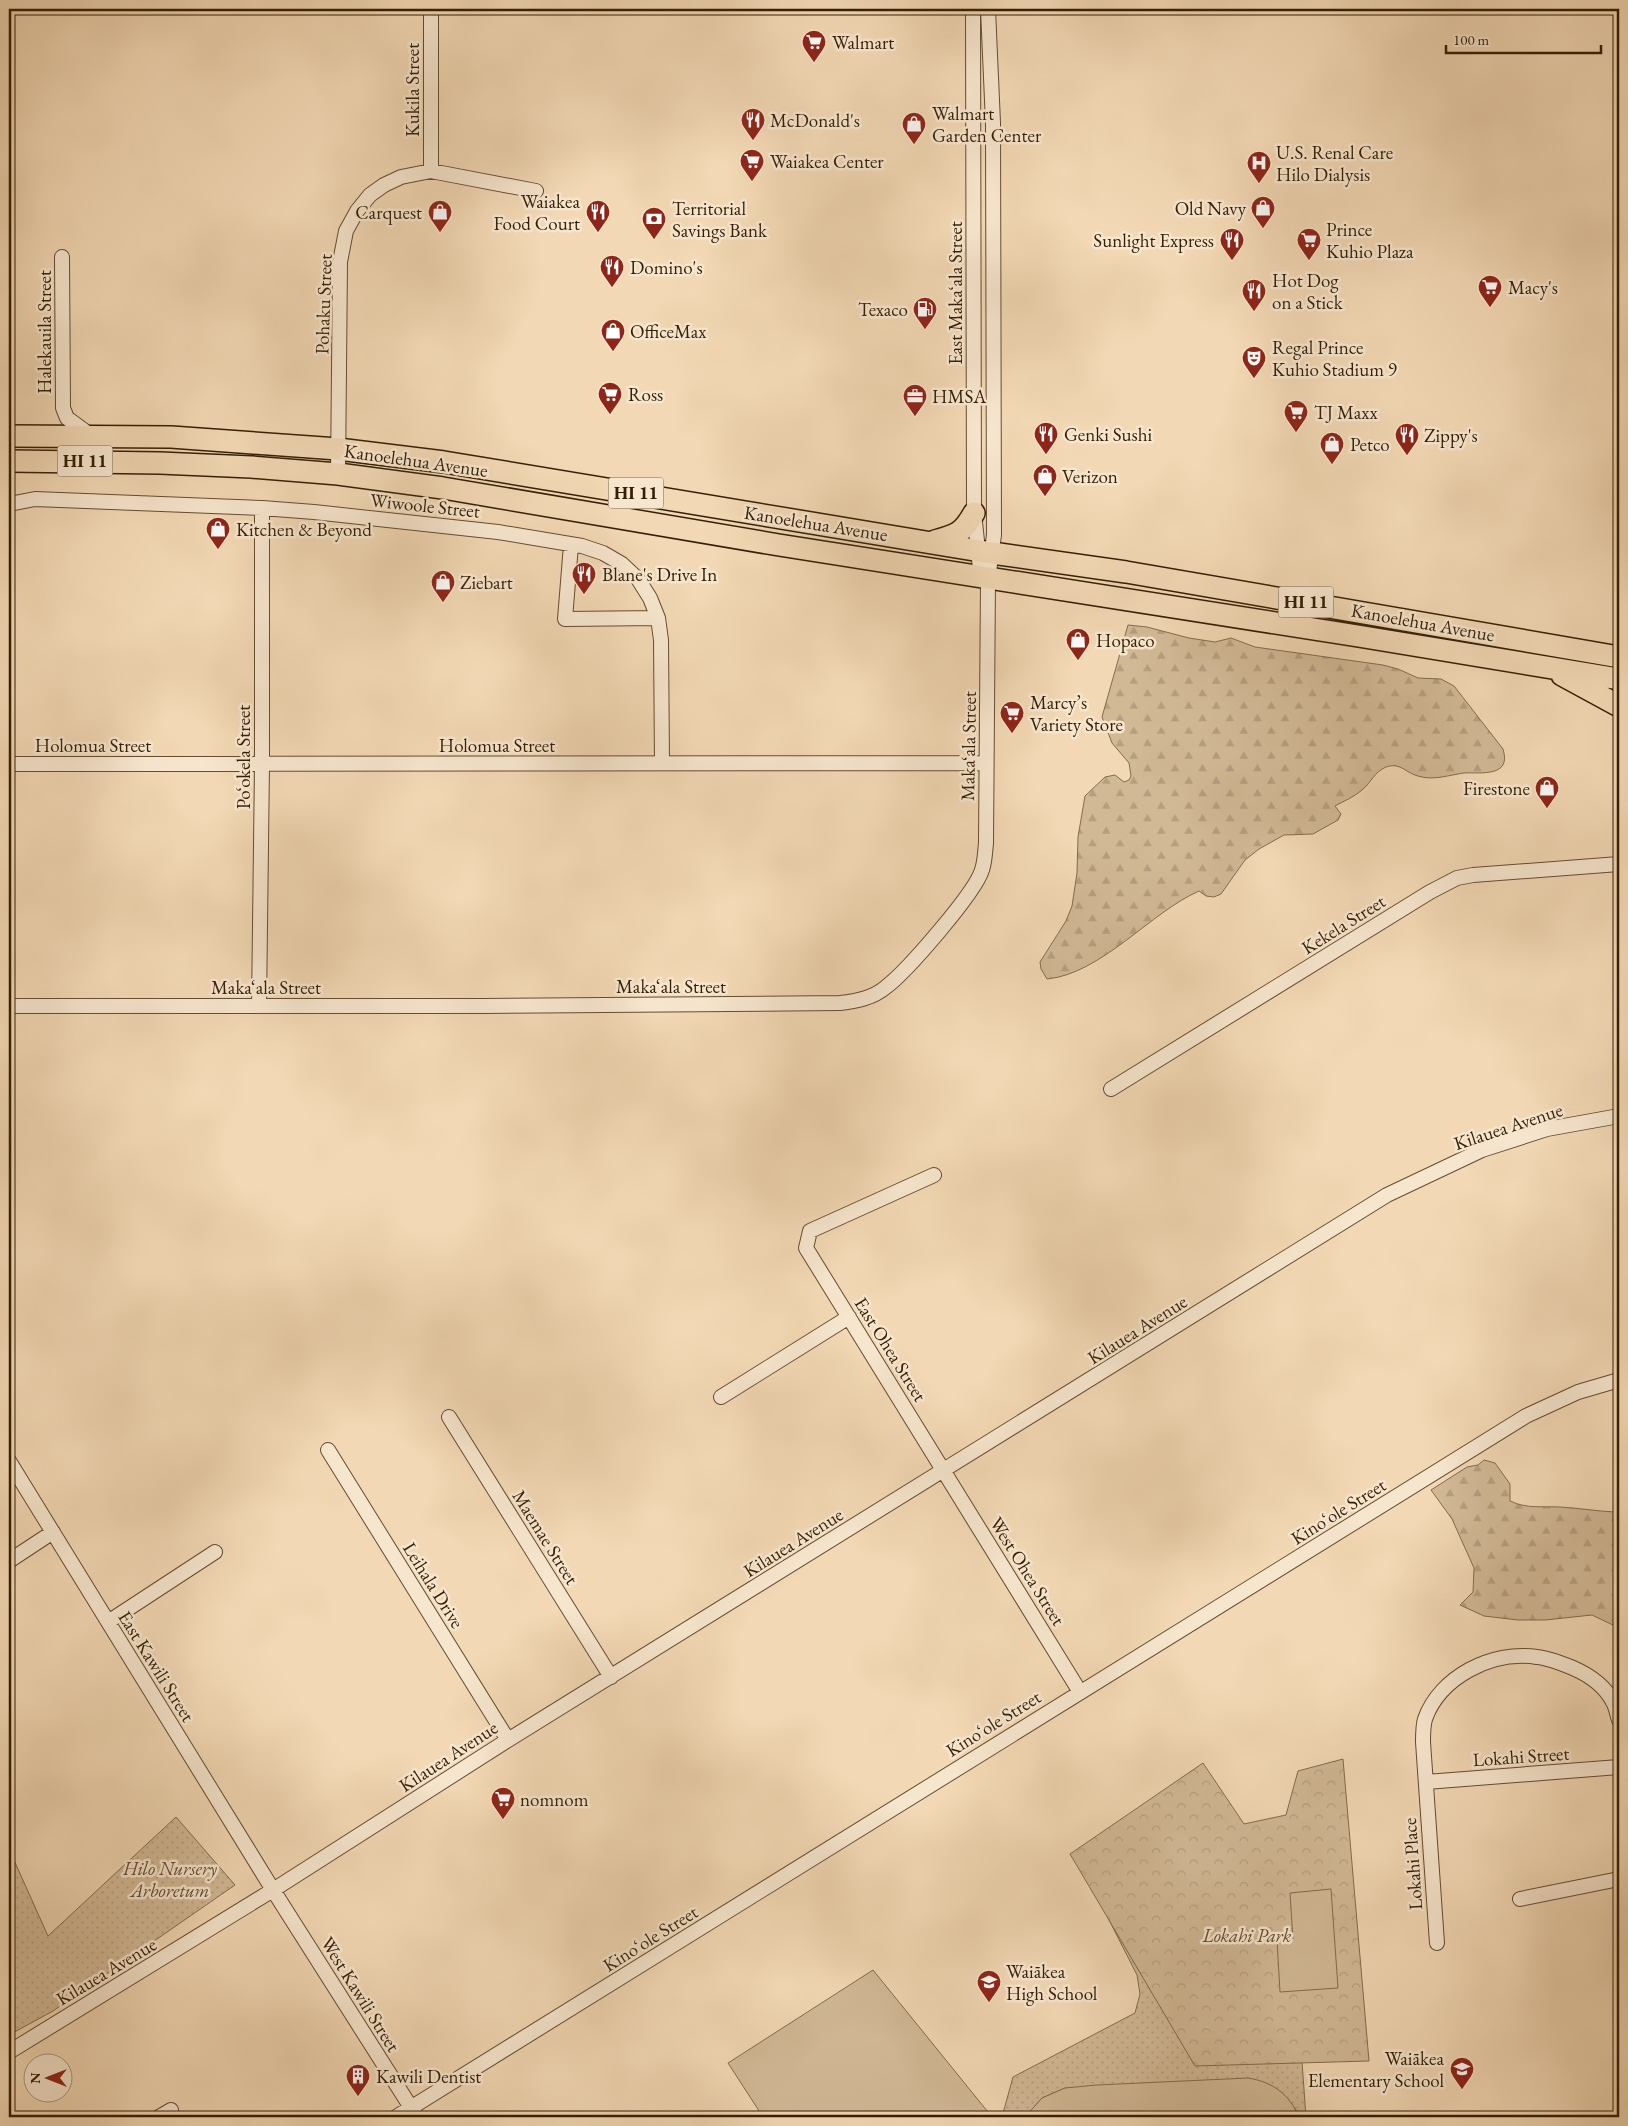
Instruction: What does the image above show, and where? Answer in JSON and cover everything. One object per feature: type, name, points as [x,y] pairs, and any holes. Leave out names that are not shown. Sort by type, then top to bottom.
[{"type":"highway","name":"Kanoelehua Avenue","points":[[9,436],[171,436],[338,449],[444,462],[985,551],[1126,572],[1618,656]]},
{"type":"highway","name":"Kanoelehua Avenue","points":[[9,461],[160,463],[251,467],[338,474],[444,488],[779,545],[1619,679]]},
{"type":"highway","points":[[932,542],[952,537],[958,533],[966,527],[974,513]]},
{"type":"highway","points":[[1549,668],[1619,706]]},
{"type":"highway","points":[[1595,674],[1619,683]]},
{"type":"street","name":"Kukila Street","points":[[431,9],[431,171]]},
{"type":"street","name":"East Makaʻala Street","points":[[973,9],[974,513],[985,551]]},
{"type":"street","name":"East Makaʻala Street","points":[[985,578],[985,551],[994,443],[993,123],[988,9]]},
{"type":"street","name":"Pohaku Street","points":[[338,474],[340,262],[346,231],[356,211],[370,195],[384,185],[401,177],[431,171],[536,191]]},
{"type":"street","name":"Halekauila Street","points":[[62,257],[63,408],[67,418],[90,435]]},
{"type":"street","name":"Halekauila Street","points":[[44,436],[56,424],[63,408]]},
{"type":"street","name":"Wiwoole Street","points":[[9,504],[36,499],[262,508],[498,532],[598,551],[622,564],[645,588],[658,618],[661,640],[662,763]]},
{"type":"street","name":"Po‘okela Street","points":[[259,1006],[262,765],[262,508]]},
{"type":"street","points":[[570,545],[565,619],[658,618]]},
{"type":"street","name":"Maka‘ala Street","points":[[9,1006],[486,1006],[840,1003],[862,1000],[886,988],[910,964],[970,893],[982,870],[986,843],[985,578]]},
{"type":"street","name":"Holomua Street","points":[[9,764],[986,763]]},
{"type":"street","name":"Kekela Street","points":[[1111,1089],[1430,892],[1457,878],[1473,875],[1619,864]]},
{"type":"street","name":"Kilauea Avenue","points":[[9,2052],[273,1890],[508,1740],[1388,1195],[1482,1150],[1547,1129],[1619,1116]]},
{"type":"street","name":"East Ohea Street","points":[[934,1175],[810,1231],[806,1248],[944,1470]]},
{"type":"street","points":[[721,1397],[849,1317]]},
{"type":"street","name":"Kinoʻole Street","points":[[396,2117],[414,2113],[1080,1692],[1526,1416],[1578,1392],[1619,1380]]},
{"type":"street","name":"Maemae Street","points":[[449,1417],[611,1677]]},
{"type":"street","name":"Leihala Drive","points":[[328,1450],[508,1740]]},
{"type":"street","name":"East Kawili Street","points":[[9,1461],[273,1890]]},
{"type":"street","name":"West Ohea Street","points":[[944,1470],[1080,1692]]},
{"type":"street","points":[[9,1561],[53,1532]]},
{"type":"street","points":[[108,1622],[214,1552]]},
{"type":"street","name":"Lokahi Place","points":[[1437,1943],[1423,1742],[1424,1721],[1434,1701],[1447,1686],[1478,1666],[1495,1660],[1535,1656],[1556,1661],[1590,1676],[1605,1690],[1614,1702],[1619,1720]]},
{"type":"street","name":"Lokahi Street","points":[[1426,1782],[1619,1767]]},
{"type":"street","points":[[1520,1899],[1619,1879]]},
{"type":"street","name":"West Kawili Street","points":[[273,1890],[414,2113]]},
{"type":"street","points":[[159,2117],[172,2110]]},
{"type":"green space","points":[[1128,625],[1147,627],[1189,638],[1215,642],[1231,638],[1255,647],[1383,665],[1418,678],[1441,679],[1454,686],[1503,749],[1505,758],[1503,765],[1499,769],[1486,773],[1464,773],[1429,778],[1414,775],[1395,766],[1386,767],[1378,772],[1359,792],[1335,806],[1341,814],[1338,820],[1313,834],[1284,835],[1259,849],[1245,860],[1221,894],[1214,897],[1206,896],[1199,891],[1163,913],[1087,966],[1067,975],[1047,979],[1041,969],[1040,962],[1066,921],[1072,906],[1077,873],[1078,837],[1085,796],[1105,777],[1115,775],[1124,782],[1129,780],[1131,776],[1129,763],[1112,743],[1102,717]]},
{"type":"green space","points":[[1484,1460],[1495,1463],[1510,1484],[1510,1501],[1516,1504],[1614,1512],[1619,1505],[1619,1635],[1615,1626],[1592,1615],[1545,1620],[1518,1620],[1484,1616],[1460,1605],[1473,1592],[1474,1568],[1452,1519],[1431,1490],[1467,1467],[1478,1465]]},
{"type":"green space","points":[[1616,1467],[1619,1468],[1619,1505],[1614,1492]]},
{"type":"green space","name":"Lokahi Park","points":[[1343,1759],[1369,2061],[1195,2066],[1070,1854],[1203,1763],[1244,1824],[1286,1815],[1298,1771]]},
{"type":"green space","name":"Hilo Nursery Arboretum","points":[[176,1817],[235,1885],[53,2011],[9,2035],[9,1849],[48,1936]]},
{"type":"green space","points":[[1331,1889],[1338,1988],[1280,1992],[1277,1940],[1293,1939],[1290,1893]]},
{"type":"green space","points":[[1108,1918],[1195,2065],[1302,2062],[1306,2117],[1299,2117],[1295,2108],[1065,2088],[1042,2098],[1025,2117],[1002,2117],[1013,2077],[1135,2013],[1140,1994],[1137,1975]]},
{"type":"green space","points":[[873,1970],[992,2117],[763,2117],[728,2063]]},
{"type":"green space","points":[[1248,2078],[1279,2090],[1290,2102],[1299,2117],[1025,2117],[1042,2098],[1065,2088]]},
{"type":"place","name":"Walmart","points":[[814,63]]},
{"type":"place","name":"McDonald's","points":[[753,141]]},
{"type":"place","name":"Walmart Garden Center","points":[[914,145]]},
{"type":"place","name":"Waiakea Center","points":[[752,182]]},
{"type":"place","name":"U.S. Renal Care Hilo Dialysis","points":[[1259,184]]},
{"type":"place","name":"Old Navy","points":[[1263,229]]},
{"type":"place","name":"Carquest","points":[[440,233]]},
{"type":"place","name":"Waiakea Food Court","points":[[598,233]]},
{"type":"place","name":"Territorial Savings Bank","points":[[654,240]]},
{"type":"place","name":"Sunlight Express","points":[[1232,261]]},
{"type":"place","name":"Prince Kuhio Plaza","points":[[1309,261]]},
{"type":"place","name":"Domino's","points":[[612,288]]},
{"type":"place","name":"Macy's","points":[[1490,308]]},
{"type":"place","name":"Hot Dog on a Stick","points":[[1254,312]]},
{"type":"place","name":"Texaco","points":[[925,330]]},
{"type":"place","name":"OfficeMax","points":[[613,352]]},
{"type":"place","name":"Regal Prince Kuhio Stadium 9","points":[[1254,379]]},
{"type":"place","name":"Ross","points":[[610,415]]},
{"type":"place","name":"HMSA","points":[[915,417]]},
{"type":"place","name":"TJ Maxx","points":[[1296,433]]},
{"type":"place","name":"Genki Sushi","points":[[1046,455]]},
{"type":"place","name":"Zippy's","points":[[1407,456]]},
{"type":"place","name":"Petco","points":[[1332,465]]},
{"type":"place","name":"Verizon","points":[[1045,497]]},
{"type":"place","name":"Kitchen & Beyond","points":[[218,550]]},
{"type":"place","name":"Blane's Drive In","points":[[584,595]]},
{"type":"place","name":"Ziebart","points":[[443,603]]},
{"type":"place","name":"Hopaco","points":[[1078,661]]},
{"type":"place","name":"Marcy’s Variety Store","points":[[1012,734]]},
{"type":"place","name":"Firestone","points":[[1547,809]]},
{"type":"place","name":"nomnom","points":[[503,1820]]},
{"type":"place","name":"Waiākea High School","points":[[989,2003]]},
{"type":"place","name":"Waiākea Elementary School","points":[[1462,2090]]},
{"type":"place","name":"Kawili Dentist","points":[[358,2097]]}]
